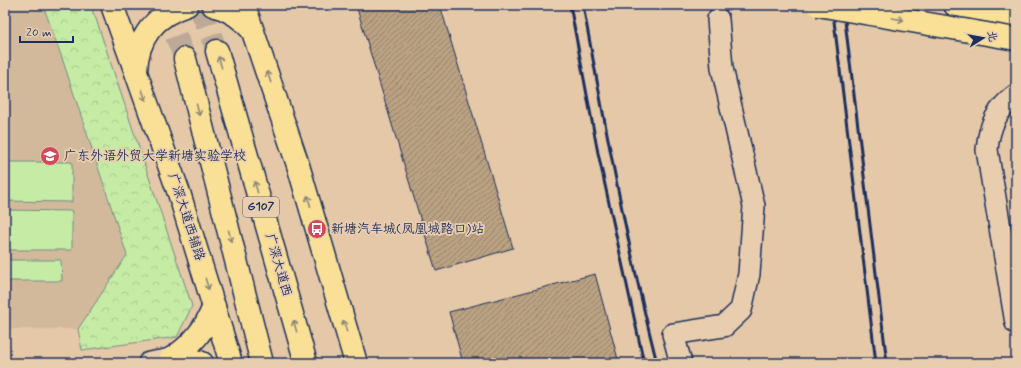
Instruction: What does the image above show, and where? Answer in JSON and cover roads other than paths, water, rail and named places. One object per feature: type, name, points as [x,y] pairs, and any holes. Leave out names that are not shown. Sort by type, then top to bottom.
[{"type":"main road","name":"广深大道西辅路","points":[[112,5],[180,196],[231,363]]},
{"type":"main road","points":[[136,73],[136,59],[145,34],[163,15],[187,5]]},
{"type":"main road","points":[[213,5],[226,9],[236,15],[254,33]]},
{"type":"main road","points":[[244,5],[298,164],[356,363]]},
{"type":"main road","points":[[818,5],[1016,39]]},
{"type":"main road","points":[[955,5],[1016,16]]},
{"type":"main road","name":"广深大道西","points":[[217,51],[306,363]]},
{"type":"main road","name":"G107","points":[[185,59],[262,363]]},
{"type":"main road","points":[[171,359],[186,349],[198,337],[214,306]]},
{"type":"main road","points":[[171,359],[191,359],[202,363]]},
{"type":"street","points":[[681,363],[673,334],[724,326],[741,310],[749,274],[754,206],[722,68],[718,19]]},
{"type":"street","points":[[1016,95],[1000,109],[994,118],[988,139],[988,150],[1016,323]]},
{"type":"street","points":[[149,363],[171,359]]},
{"type":"tunnel","points":[[164,5],[185,59]]},
{"type":"tunnel","points":[[199,5],[217,51]]},
{"type":"railway","points":[[570,5],[598,153],[644,363]]},
{"type":"railway","points":[[583,5],[626,230],[657,363]]},
{"type":"railway","points":[[832,5],[876,363]]},
{"type":"railway","points":[[843,5],[887,363]]},
{"type":"place","name":"广东外语外贸大学新塘实验学校","points":[[50,156]]},
{"type":"place","name":"新塘汽车城(凤凰城路口)站","points":[[317,229]]}]
